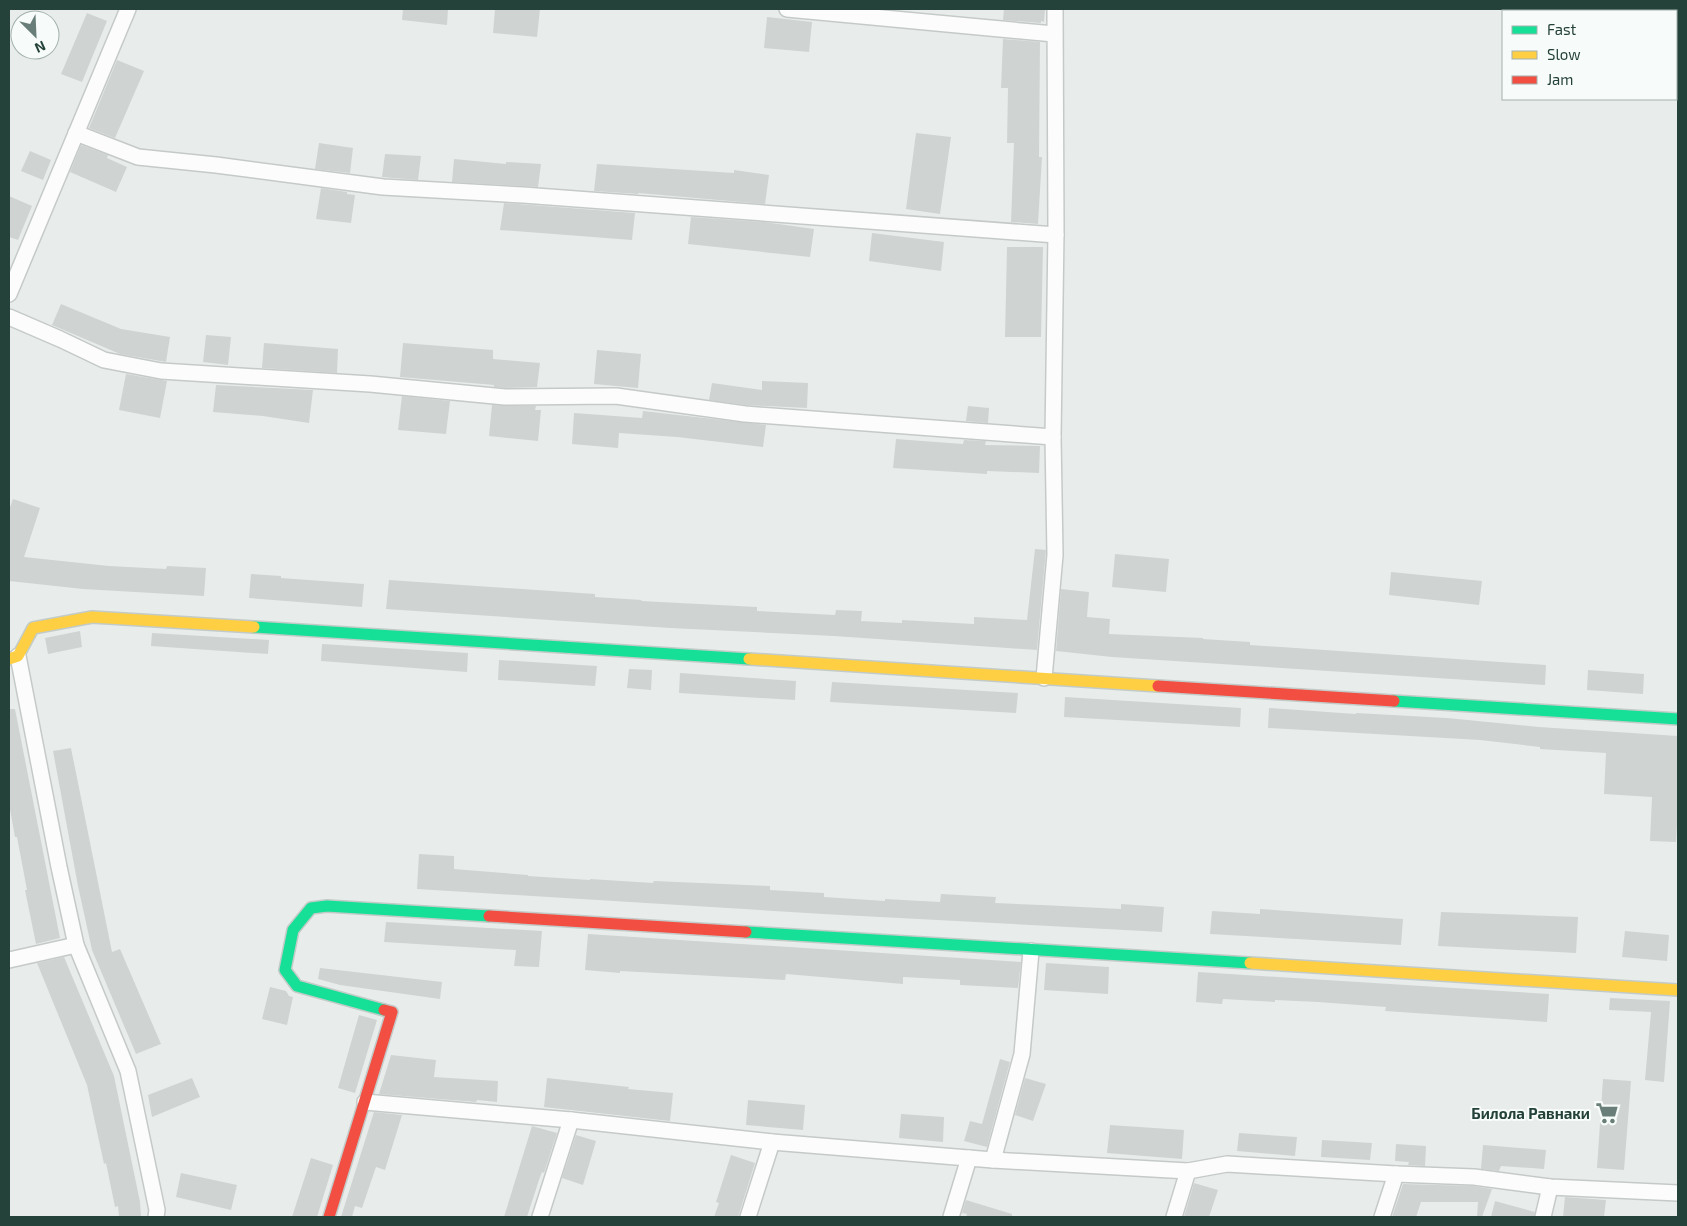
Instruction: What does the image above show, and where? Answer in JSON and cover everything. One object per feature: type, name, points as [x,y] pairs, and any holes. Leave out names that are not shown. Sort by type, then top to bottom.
[{"type":"street","points":[[9,294],[128,9]]},
{"type":"street","points":[[787,9],[1054,34]]},
{"type":"street","points":[[1044,678],[1055,554],[1053,437],[1056,235],[1054,9]]},
{"type":"street","points":[[76,133],[138,157],[216,165],[384,187],[524,195],[1056,235]]},
{"type":"street","points":[[9,317],[104,360],[161,371],[370,384],[504,397],[616,396],[745,414],[1053,437]]},
{"type":"street","points":[[156,1217],[157,1210],[128,1071],[76,945],[13,658],[33,628],[92,617],[1678,719]]},
{"type":"street","points":[[329,1217],[392,1012],[297,986],[284,970],[292,930],[311,908],[327,906],[1678,990]]},
{"type":"street","points":[[9,960],[76,945]]},
{"type":"street","points":[[993,1160],[1022,1054],[1031,951]]},
{"type":"street","points":[[365,1102],[571,1120],[772,1142],[993,1160],[1188,1171],[1227,1164],[1474,1177],[1550,1187],[1678,1193]]},
{"type":"street","points":[[540,1217],[571,1120]]},
{"type":"street","points":[[748,1217],[772,1142]]},
{"type":"street","points":[[951,1217],[969,1158]]},
{"type":"street","points":[[1174,1217],[1188,1171]]},
{"type":"street","points":[[1382,1217],[1396,1174]]},
{"type":"street","points":[[1543,1217],[1550,1187]]},
{"type":"building","points":[[403,9],[448,9],[447,25],[402,20]]},
{"type":"building","points":[[495,9],[540,9],[537,37],[493,33]]},
{"type":"building","points":[[1004,9],[1045,9],[1044,22],[1003,20]]},
{"type":"building","points":[[87,13],[107,21],[82,82],[61,74]]},
{"type":"building","points":[[767,17],[812,22],[809,52],[764,48]]},
{"type":"building","points":[[1003,39],[1040,42],[1039,157],[1042,157],[1038,224],[1011,222],[1014,143],[1007,143],[1008,88],[1001,88]]},
{"type":"building","points":[[117,60],[144,71],[115,138],[89,128]]},
{"type":"building","points":[[916,133],[951,137],[940,214],[906,209]]},
{"type":"building","points":[[319,143],[353,148],[350,173],[315,169]]},
{"type":"building","points":[[81,145],[108,155],[107,158],[127,167],[116,192],[70,172]]},
{"type":"building","points":[[30,151],[51,160],[43,180],[21,171]]},
{"type":"building","points":[[385,154],[421,156],[418,180],[382,177]]},
{"type":"building","points":[[454,159],[506,164],[506,162],[541,164],[538,187],[452,182]]},
{"type":"building","points":[[597,164],[734,173],[734,170],[769,175],[765,204],[594,191]]},
{"type":"building","points":[[321,188],[355,195],[351,223],[316,219]]},
{"type":"building","points":[[9,196],[32,206],[18,240],[9,237]]},
{"type":"building","points":[[504,203],[635,213],[632,240],[500,230]]},
{"type":"building","points":[[691,217],[764,222],[814,229],[810,257],[688,244]]},
{"type":"building","points":[[872,233],[944,242],[941,271],[869,261]]},
{"type":"building","points":[[1007,247],[1043,247],[1041,337],[1005,337]]},
{"type":"building","points":[[61,304],[121,329],[170,337],[166,362],[120,354],[52,325]]},
{"type":"building","points":[[206,335],[231,337],[228,365],[203,362]]},
{"type":"building","points":[[264,343],[338,349],[337,373],[262,368]]},
{"type":"building","points":[[403,343],[493,350],[493,359],[540,363],[537,387],[505,388],[494,387],[494,385],[400,377]]},
{"type":"building","points":[[597,350],[641,354],[638,388],[594,384]]},
{"type":"building","points":[[126,374],[167,381],[160,418],[119,410]]},
{"type":"building","points":[[762,381],[808,383],[807,408],[746,405],[709,400],[712,383],[762,390]]},
{"type":"building","points":[[216,385],[313,390],[309,423],[263,416],[213,412]]},
{"type":"building","points":[[402,396],[450,401],[446,434],[398,430]]},
{"type":"building","points":[[492,405],[536,406],[535,410],[541,410],[538,441],[489,436]]},
{"type":"building","points":[[968,406],[989,408],[988,423],[966,421]]},
{"type":"building","points":[[643,411],[766,425],[763,447],[677,437],[619,433],[618,448],[572,444],[574,413],[642,418]]},
{"type":"building","points":[[896,439],[963,444],[964,440],[986,441],[985,445],[1040,446],[1039,473],[987,471],[987,474],[893,468]]},
{"type":"building","points":[[13,499],[40,508],[24,557],[109,566],[166,569],[167,566],[206,568],[204,596],[83,589],[9,581],[9,510]]},
{"type":"building","points":[[1035,549],[1046,550],[1037,650],[386,609],[389,580],[595,594],[595,597],[641,601],[757,607],[757,611],[835,615],[836,610],[862,611],[861,621],[902,623],[902,620],[974,624],[974,617],[1027,620]]},
{"type":"building","points":[[1115,554],[1169,559],[1166,592],[1112,587]]},
{"type":"building","points":[[1391,572],[1482,581],[1479,605],[1389,595]]},
{"type":"building","points":[[251,574],[364,584],[362,607],[249,598]]},
{"type":"building","points":[[1061,589],[1089,592],[1087,617],[1110,619],[1109,634],[1203,638],[1250,642],[1250,645],[1546,665],[1545,685],[1112,657],[1056,651]]},
{"type":"building","points":[[80,631],[82,647],[48,654],[45,638]]},
{"type":"building","points":[[152,633],[269,640],[268,654],[151,646]]},
{"type":"building","points":[[322,644],[468,653],[467,672],[321,661]]},
{"type":"building","points":[[499,660],[597,666],[595,686],[498,680]]},
{"type":"building","points":[[629,669],[652,670],[651,690],[627,688]]},
{"type":"building","points":[[1588,670],[1644,674],[1643,694],[1587,690]]},
{"type":"building","points":[[680,673],[796,681],[795,700],[679,693]]},
{"type":"building","points":[[832,682],[1018,693],[1016,713],[830,702]]},
{"type":"building","points":[[1065,697],[1241,708],[1240,727],[1064,717]]},
{"type":"building","points":[[1269,708],[1447,718],[1539,727],[1678,736],[1676,842],[1650,841],[1652,797],[1604,794],[1606,753],[1540,749],[1540,747],[1480,740],[1268,728]]},
{"type":"building","points":[[9,709],[15,709],[60,938],[36,944],[17,837],[15,837],[9,804]]},
{"type":"building","points":[[71,748],[112,952],[120,949],[161,1044],[136,1054],[92,950],[78,886],[53,751]]},
{"type":"building","points":[[419,854],[454,856],[454,869],[528,876],[653,883],[654,881],[770,886],[770,890],[824,893],[824,897],[885,901],[885,899],[940,902],[941,894],[996,897],[995,903],[1121,909],[1121,904],[1164,907],[1162,932],[823,914],[417,889]]},
{"type":"building","points":[[1260,909],[1403,919],[1401,945],[1210,934],[1212,911],[1260,914]]},
{"type":"building","points":[[1441,912],[1578,917],[1576,953],[1438,946]]},
{"type":"building","points":[[386,922],[542,931],[539,967],[514,966],[516,950],[384,942]]},
{"type":"building","points":[[1625,931],[1669,935],[1667,961],[1622,957]]},
{"type":"building","points":[[588,934],[1021,962],[1018,988],[960,985],[960,980],[903,977],[903,984],[786,974],[785,980],[620,971],[620,973],[585,970]]},
{"type":"building","points":[[64,957],[114,1076],[140,1202],[141,1217],[119,1217],[118,1206],[115,1207],[106,1163],[104,1164],[87,1085],[37,963]]},
{"type":"building","points":[[1046,963],[1109,967],[1108,994],[1044,990]]},
{"type":"building","points":[[320,968],[442,982],[440,999],[340,985],[318,979]]},
{"type":"building","points":[[1198,972],[1549,994],[1547,1022],[1385,1011],[1386,1007],[1318,1002],[1223,999],[1222,1004],[1196,1002]]},
{"type":"building","points":[[270,987],[286,991],[289,996],[293,997],[287,1025],[262,1019]]},
{"type":"building","points":[[1610,998],[1670,1001],[1664,1082],[1645,1080],[1651,1012],[1609,1010]]},
{"type":"building","points":[[359,1015],[377,1020],[355,1093],[338,1088]]},
{"type":"building","points":[[391,1055],[436,1060],[434,1077],[498,1081],[497,1102],[379,1094]]},
{"type":"building","points":[[1000,1059],[1010,1062],[987,1147],[964,1141],[970,1121],[982,1124]]},
{"type":"building","points":[[192,1078],[200,1097],[152,1117],[148,1095]]},
{"type":"building","points":[[547,1078],[673,1093],[670,1121],[544,1107]]},
{"type":"building","points":[[1025,1078],[1046,1084],[1033,1121],[1015,1115]]},
{"type":"building","points":[[1603,1079],[1631,1081],[1624,1170],[1597,1168]]},
{"type":"building","points":[[748,1100],[805,1105],[803,1130],[746,1125]]},
{"type":"building","points":[[374,1112],[402,1115],[385,1170],[376,1167],[362,1208],[355,1206],[352,1217],[341,1217]]},
{"type":"building","points":[[901,1114],[944,1117],[943,1142],[899,1138]]},
{"type":"building","points":[[1110,1125],[1184,1130],[1182,1159],[1107,1153]]},
{"type":"building","points":[[532,1126],[557,1133],[527,1217],[504,1217]]},
{"type":"building","points":[[1239,1133],[1297,1137],[1295,1156],[1237,1151]]},
{"type":"building","points":[[576,1135],[596,1141],[583,1185],[562,1178]]},
{"type":"building","points":[[1322,1140],[1372,1143],[1370,1160],[1321,1157]]},
{"type":"building","points":[[1396,1144],[1426,1146],[1425,1166],[1408,1165],[1409,1162],[1395,1161]]},
{"type":"building","points":[[1483,1145],[1546,1150],[1544,1169],[1501,1166],[1499,1171],[1481,1169]]},
{"type":"building","points":[[731,1155],[755,1163],[738,1217],[714,1217],[719,1203],[716,1202]]},
{"type":"building","points":[[311,1158],[333,1165],[317,1217],[292,1217]]},
{"type":"building","points":[[181,1173],[237,1185],[231,1210],[176,1197]]},
{"type":"building","points":[[1194,1183],[1218,1190],[1209,1217],[1184,1217]]},
{"type":"building","points":[[1403,1184],[1473,1186],[1492,1189],[1482,1217],[1477,1217],[1478,1202],[1421,1202],[1416,1217],[1392,1217]]},
{"type":"building","points":[[1565,1197],[1606,1200],[1604,1217],[1563,1217]]},
{"type":"building","points":[[966,1200],[1012,1214],[1012,1217],[966,1217],[967,1214],[962,1213]]},
{"type":"building","points":[[1495,1201],[1535,1212],[1534,1217],[1491,1217]]},
{"type":"traffic: fast","points":[[254,627],[749,659]]},
{"type":"traffic: fast","points":[[1394,701],[1678,719]]},
{"type":"traffic: fast","points":[[384,1010],[297,986],[285,970],[293,930],[311,908],[327,906],[489,916]]},
{"type":"traffic: fast","points":[[746,932],[1250,963]]},
{"type":"traffic: slow","points":[[9,659],[18,656],[33,628],[92,617],[254,627]]},
{"type":"traffic: slow","points":[[749,659],[1158,686]]},
{"type":"traffic: slow","points":[[1250,963],[1678,990]]},
{"type":"traffic: jam","points":[[1158,686],[1394,701]]},
{"type":"traffic: jam","points":[[489,916],[746,932]]},
{"type":"traffic: jam","points":[[329,1217],[392,1012],[384,1010]]},
{"type":"place","name":"Билола Равнаки","points":[[1607,1113]]}]
